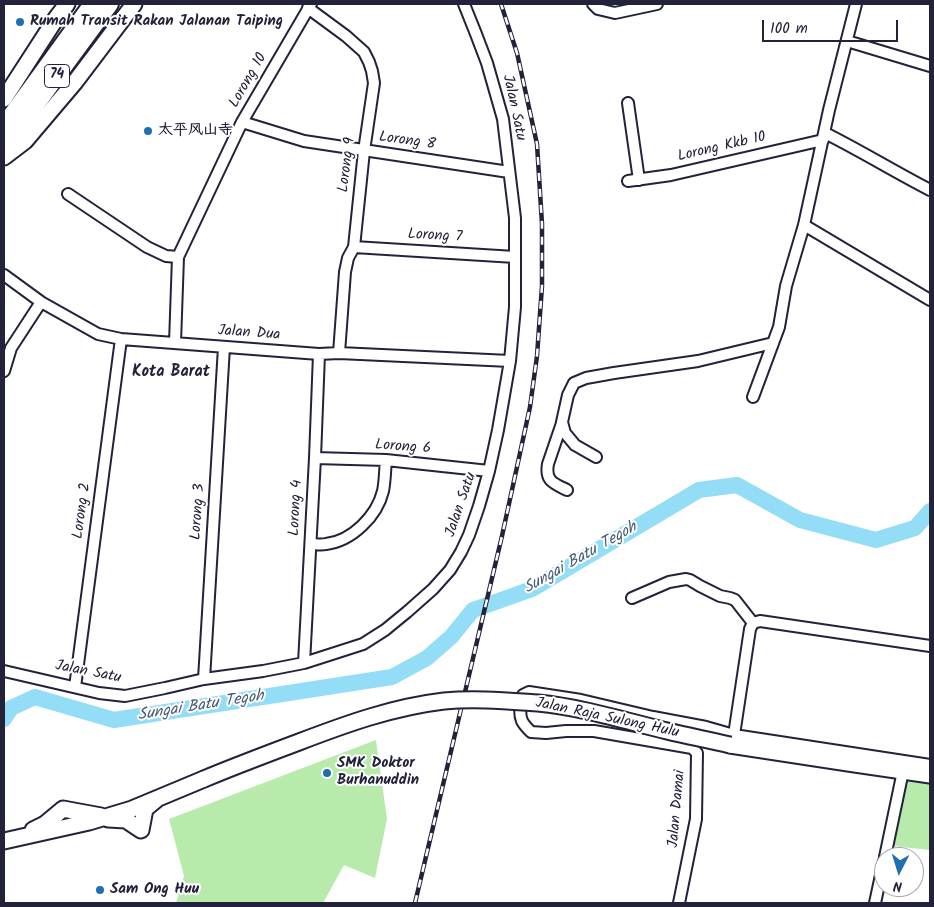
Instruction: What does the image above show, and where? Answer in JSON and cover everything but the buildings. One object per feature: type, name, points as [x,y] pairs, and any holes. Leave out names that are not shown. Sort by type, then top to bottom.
[{"type":"main road","name":"74","points":[[4,125],[92,4]]},
{"type":"main road","name":"74","points":[[4,147],[110,4]]},
{"type":"street","points":[[4,99],[67,4]]},
{"type":"street","points":[[4,157],[26,141],[75,82],[134,4]]},
{"type":"street","name":"Jalan Satu","points":[[4,671],[99,694],[125,696],[204,679],[304,663],[363,644],[384,630],[433,589],[450,570],[469,535],[489,471],[510,361],[515,307],[515,218],[503,119],[487,63],[464,4]]},
{"type":"street","points":[[593,4],[598,9],[614,13],[657,4]]},
{"type":"street","points":[[753,397],[779,327],[786,286],[804,225],[856,4]]},
{"type":"street","name":"Lorong 10","points":[[175,343],[178,257],[242,122],[309,6]]},
{"type":"street","name":"Lorong 9","points":[[309,6],[364,52],[369,62],[374,83],[364,151],[354,247],[348,258],[345,272],[339,353]]},
{"type":"street","points":[[846,41],[930,66]]},
{"type":"street","points":[[628,103],[639,180]]},
{"type":"street","name":"Lorong 8","points":[[242,122],[304,141],[510,172]]},
{"type":"street","points":[[824,136],[861,151],[895,172],[930,190]]},
{"type":"street","name":"Lorong Kkb 10","points":[[628,181],[671,175],[824,136]]},
{"type":"street","points":[[68,194],[147,247],[166,256],[178,257]]},
{"type":"street","points":[[804,225],[930,300]]},
{"type":"street","name":"Lorong 7","points":[[354,247],[515,257]]},
{"type":"street","name":"Jalan Dua","points":[[4,275],[41,302],[98,334],[121,339],[319,354],[339,353],[510,361]]},
{"type":"street","points":[[4,371],[11,348],[41,302]]},
{"type":"street","name":"Lorong 2","points":[[75,687],[121,339]]},
{"type":"street","points":[[567,490],[552,483],[548,478],[547,471],[568,395],[574,383],[586,378],[614,373],[698,361],[773,343]]},
{"type":"street","name":"Lorong 3","points":[[204,679],[224,347]]},
{"type":"street","name":"Lorong 4","points":[[304,663],[319,354]]},
{"type":"street","points":[[562,422],[565,433],[575,445],[596,457]]},
{"type":"street","name":"Lorong 6","points":[[315,458],[386,460],[489,471]]},
{"type":"street","points":[[311,544],[326,544],[343,539],[367,520],[378,504],[383,491],[386,460]]},
{"type":"street","points":[[632,598],[670,582],[686,579],[720,596],[735,600],[753,622]]},
{"type":"street","points":[[753,622],[760,621],[930,646]]},
{"type":"street","points":[[753,622],[750,629],[732,740],[930,765]]},
{"type":"street","name":"Jalan Damai","points":[[679,903],[696,818],[697,753],[692,748],[594,731],[531,732],[522,722],[521,700],[523,695],[529,692],[581,700],[706,727],[732,740]]},
{"type":"street","name":"Jalan Raja Sulong Hulu","points":[[89,822],[132,809],[236,766],[385,712],[445,701],[482,700],[540,703],[667,731],[732,740],[792,755],[930,775]]},
{"type":"street","points":[[887,847],[904,771]]},
{"type":"street","points":[[11,839],[89,822],[112,819],[126,820],[141,830],[145,809],[159,797]]},
{"type":"street","points":[[11,839],[46,824],[63,809],[104,816]]},
{"type":"green space","name":"SMK Doktor Burhanuddin","points":[[376,740],[387,819],[375,878],[344,865],[323,903],[176,903],[184,876],[169,819]]},
{"type":"green space","points":[[907,778],[930,782],[930,850],[924,849],[924,847],[892,846]]},
{"type":"waterway","name":"Sungai Batu Tegoh","points":[[4,719],[11,708],[35,697],[114,720],[392,677],[427,658],[451,637],[473,610],[532,589],[699,490],[737,485],[800,520],[876,540],[915,528],[930,511]]},
{"type":"railway","points":[[415,903],[502,536],[530,407],[537,356],[542,286],[542,224],[537,144],[517,53],[501,4]]},
{"type":"place","name":"Rumah Transit Rakan Jalanan Taiping","points":[[20,22]]},
{"type":"place","name":"太平风山寺","points":[[148,131]]},
{"type":"place","name":"SMK Doktor Burhanuddin","points":[[327,773]]},
{"type":"place","name":"Sam Ong Huu","points":[[100,890]]},
{"type":"district","name":"Kota Barat","points":[[171,373]]}]
